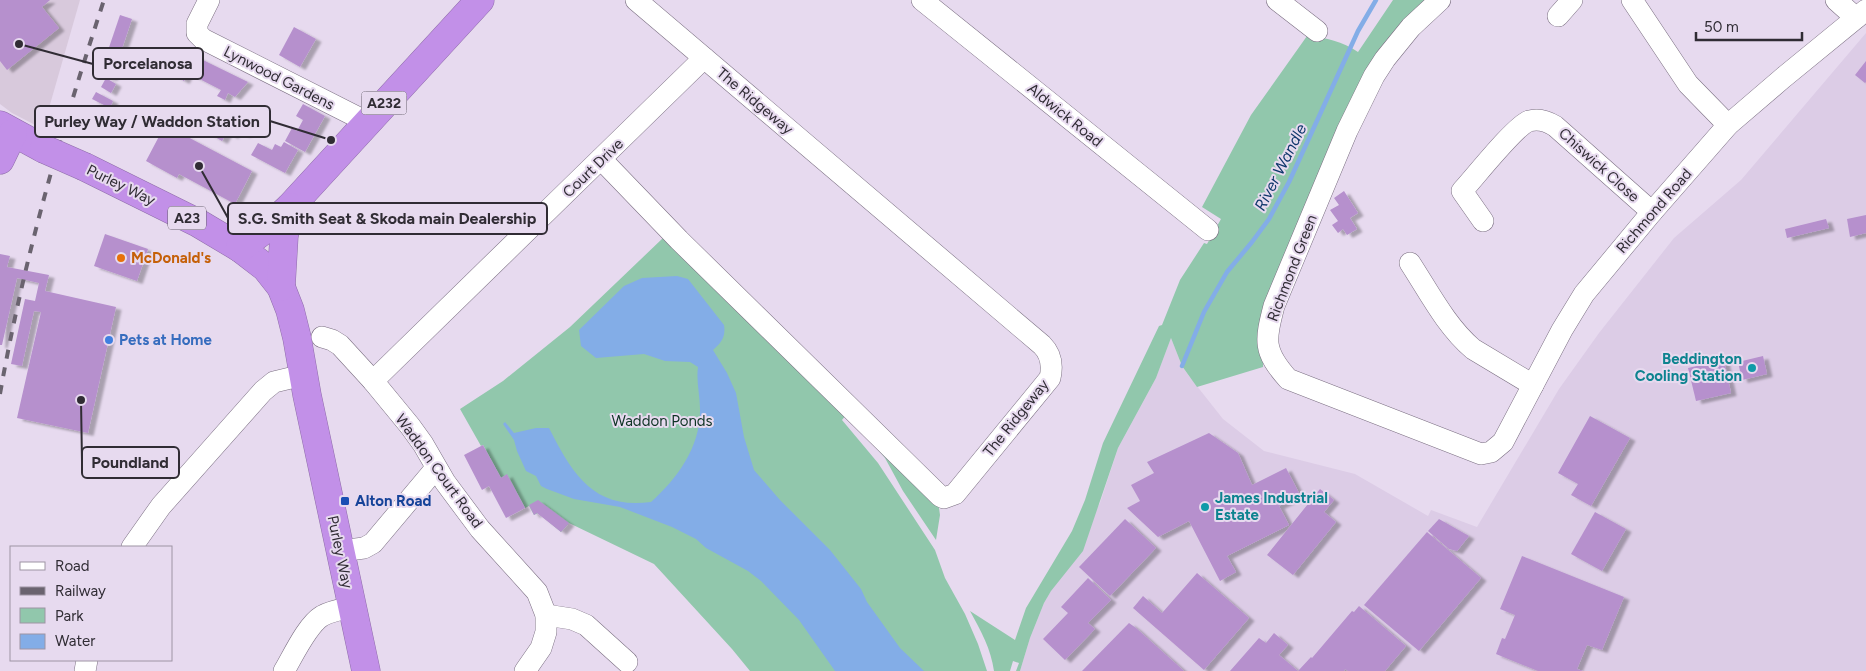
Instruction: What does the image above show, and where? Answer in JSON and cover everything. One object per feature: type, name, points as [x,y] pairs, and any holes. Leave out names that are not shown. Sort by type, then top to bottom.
[{"type":"highway","name":"A232","points":[[240,248],[268,228],[290,207],[480,0]]},
{"type":"highway","points":[[0,160],[7,129]]},
{"type":"highway","name":"Purley Way","points":[[7,129],[44,149],[85,167],[198,223],[240,248]]},
{"type":"highway","points":[[281,287],[284,236],[290,207]]},
{"type":"highway","name":"A23","points":[[240,248],[266,268],[286,295],[295,329],[303,375]]},
{"type":"highway","name":"Purley Way","points":[[303,375],[366,671]]},
{"type":"street","name":"Lynwood Gardens","points":[[209,0],[197,24],[197,33],[203,39],[367,122]]},
{"type":"street","name":"The Ridgeway","points":[[602,159],[679,240],[932,490],[944,498],[955,494],[1050,378],[1051,364],[1046,349],[636,0]]},
{"type":"street","name":"Aldwick Road","points":[[922,0],[1208,230]]},
{"type":"street","points":[[1277,0],[1317,31]]},
{"type":"street","name":"Richmond Green","points":[[1440,0],[1411,27],[1384,58],[1356,110],[1274,306],[1267,342],[1271,358],[1288,380],[1481,454],[1492,452]]},
{"type":"street","points":[[1558,16],[1572,0]]},
{"type":"street","points":[[1632,0],[1688,84],[1728,125]]},
{"type":"street","points":[[1836,0],[1861,14]]},
{"type":"street","name":"Richmond Road","points":[[1492,452],[1503,442],[1562,330],[1584,294],[1652,212],[1728,125],[1861,14]]},
{"type":"street","name":"Court Drive","points":[[373,381],[704,58]]},
{"type":"street","name":"Chiswick Close","points":[[1483,221],[1462,192],[1519,128],[1535,120],[1548,122],[1555,126],[1652,212]]},
{"type":"street","points":[[1410,263],[1450,324],[1465,342],[1473,349],[1533,385]]},
{"type":"street","name":"Waddon Court Road","points":[[322,337],[340,345],[373,381],[414,432],[445,482],[480,529],[533,587],[546,615],[546,632],[543,642],[525,671]]},
{"type":"street","points":[[133,546],[161,506],[263,390],[274,382],[303,375]]},
{"type":"street","points":[[340,551],[364,548],[372,543],[436,468]]},
{"type":"street","points":[[284,671],[318,618],[352,607]]},
{"type":"street","points":[[546,615],[572,619],[586,625],[627,662]]},
{"type":"shaded area","points":[[0,0],[80,0],[43,129],[12,113],[0,104]]},
{"type":"shaded area","points":[[1866,33],[1866,671],[1020,671],[1030,638],[1044,603],[1100,503],[1118,448],[1156,378],[1171,338],[1182,366],[1223,419],[1264,451],[1355,474],[1428,516],[1431,510],[1477,527],[1559,389],[1599,333],[1674,238],[1741,180]]},
{"type":"green space","points":[[1393,0],[1435,0],[1380,61],[1264,329],[1263,367],[1197,387],[1182,366],[1171,338],[1156,378],[1118,448],[1083,551],[1051,591],[1044,603],[1030,638],[1020,671],[1016,671],[1019,663],[1013,661],[1010,671],[994,671],[982,633],[970,611],[1015,640],[1026,608],[1072,531],[1085,500],[1103,443],[1159,326],[1162,325],[1180,280],[1204,243],[1207,244],[1221,219],[1202,207],[1251,115],[1307,36],[1334,41],[1358,52]]},
{"type":"green space","name":"Waddon Ponds","points":[[663,238],[846,415],[842,420],[878,463],[935,550],[945,578],[965,614],[978,644],[987,671],[750,671],[654,564],[569,523],[561,532],[538,513],[534,515],[529,506],[525,508],[507,475],[501,478],[460,409],[503,381],[570,327]]},
{"type":"green space","points":[[858,427],[938,501],[940,515],[936,540],[903,491],[885,458]]},
{"type":"water","name":"Waddon Ponds","points":[[677,276],[688,279],[724,325],[722,339],[713,350],[736,393],[744,437],[754,470],[780,500],[830,550],[861,589],[867,602],[900,648],[924,671],[835,671],[799,620],[761,581],[748,571],[706,548],[696,539],[672,527],[620,507],[574,499],[547,489],[541,486],[536,476],[526,471],[514,440],[503,424],[505,422],[514,433],[536,428],[549,428],[566,460],[576,473],[599,494],[614,500],[631,503],[651,502],[670,483],[686,461],[696,436],[700,409],[697,378],[698,367],[690,362],[665,361],[644,354],[596,358],[581,346],[579,330],[624,286],[642,278]]},
{"type":"building","points":[[0,0],[50,0],[42,7],[59,28],[7,70],[0,61]]},
{"type":"building","points":[[120,15],[132,19],[112,78],[100,74]]},
{"type":"building","points":[[294,27],[316,39],[300,67],[279,55]]},
{"type":"building","points":[[186,51],[248,82],[235,97],[228,93],[225,100],[217,96],[221,90],[188,73],[184,81],[174,75]]},
{"type":"building","points":[[1866,61],[1866,82],[1865,83],[1855,75]]},
{"type":"building","points":[[106,78],[116,84],[111,93],[101,87]]},
{"type":"building","points":[[96,92],[113,101],[110,108],[92,99]]},
{"type":"building","points":[[303,104],[325,116],[305,152],[285,141],[292,128],[297,131],[303,120],[296,116]]},
{"type":"building","points":[[243,105],[254,111],[249,122],[252,124],[245,135],[236,130],[233,136],[227,133],[222,141],[203,130],[215,119],[229,126]]},
{"type":"building","points":[[165,125],[252,171],[235,204],[179,174],[177,178],[146,161]]},
{"type":"building","points":[[284,142],[298,150],[285,173],[251,155],[258,143],[272,150],[275,144],[281,147]]},
{"type":"building","points":[[1344,191],[1358,213],[1350,218],[1357,229],[1347,235],[1343,229],[1338,233],[1332,225],[1338,221],[1330,210],[1339,205],[1334,198]]},
{"type":"building","points":[[1866,215],[1866,233],[1850,237],[1847,219]]},
{"type":"building","points":[[1826,219],[1829,228],[1787,238],[1785,229]]},
{"type":"building","name":"McDonald's","points":[[105,234],[148,249],[137,281],[94,266]]},
{"type":"building","points":[[0,254],[10,256],[7,267],[49,275],[45,291],[116,307],[88,433],[17,418],[41,312],[34,311],[22,366],[11,364],[25,299],[35,301],[39,283],[17,278],[2,345],[0,345]]},
{"type":"building","name":"Beddington Cooling Station","points":[[1763,356],[1767,374],[1742,380],[1738,362]]},
{"type":"building","points":[[1724,360],[1731,393],[1696,401],[1688,368]]},
{"type":"building","points":[[1590,416],[1630,438],[1591,506],[1571,495],[1578,484],[1558,473]]},
{"type":"building","name":"James Industrial Estate","points":[[1209,433],[1238,453],[1252,485],[1286,468],[1300,495],[1279,506],[1289,525],[1227,556],[1236,572],[1220,581],[1189,521],[1158,537],[1127,508],[1140,501],[1131,485],[1154,473],[1147,462]]},
{"type":"building","points":[[483,445],[501,478],[507,474],[525,508],[506,518],[489,486],[482,490],[464,455]]},
{"type":"building","points":[[1320,489],[1334,500],[1324,512],[1336,522],[1293,575],[1267,555]]},
{"type":"building","points":[[538,500],[569,523],[561,532],[537,513],[534,515],[529,505]]},
{"type":"building","points":[[1595,512],[1626,529],[1602,571],[1571,554]]},
{"type":"building","points":[[1125,519],[1156,548],[1110,596],[1079,567]]},
{"type":"building","points":[[1439,519],[1469,536],[1457,551],[1449,549],[1428,531]]},
{"type":"building","points":[[1427,532],[1481,578],[1419,651],[1364,605]]},
{"type":"building","points":[[1522,556],[1624,597],[1602,650],[1587,645],[1577,669],[1583,671],[1538,671],[1496,654],[1502,638],[1505,639],[1515,615],[1500,609]]},
{"type":"building","points":[[1197,573],[1249,618],[1204,670],[1133,608],[1143,596],[1162,613]]},
{"type":"building","points":[[1088,578],[1111,600],[1088,623],[1095,629],[1065,660],[1043,639],[1068,613],[1061,607]]},
{"type":"building","points":[[1359,606],[1406,646],[1385,671],[1348,671],[1345,669],[1344,671],[1298,671],[1312,658],[1352,611],[1354,612]]},
{"type":"building","points":[[1129,623],[1136,628],[1184,671],[1082,671]]},
{"type":"building","points":[[1274,633],[1288,645],[1279,655],[1298,671],[1230,671],[1259,638],[1266,643]]},
{"type":"waterway","name":"River Wandle","points":[[1182,366],[1204,312],[1227,272],[1269,219],[1289,182],[1358,31],[1376,0]]},
{"type":"railway","points":[[0,394],[20,293],[32,244],[73,98],[104,0]]},
{"type":"place","name":"Porcelanosa","points":[[19,44]]},
{"type":"place","name":"Purley Way / Waddon Station","points":[[331,140]]},
{"type":"place","name":"S.G. Smith Seat & Skoda main Dealership","points":[[199,166]]},
{"type":"place","name":"McDonald's","points":[[121,258]]},
{"type":"place","name":"Pets at Home","points":[[109,340]]},
{"type":"place","name":"Beddington Cooling Station","points":[[1752,368]]},
{"type":"place","name":"Poundland","points":[[81,400]]},
{"type":"place","name":"Alton Road","points":[[345,501]]},
{"type":"place","name":"James Industrial Estate","points":[[1205,507]]}]
